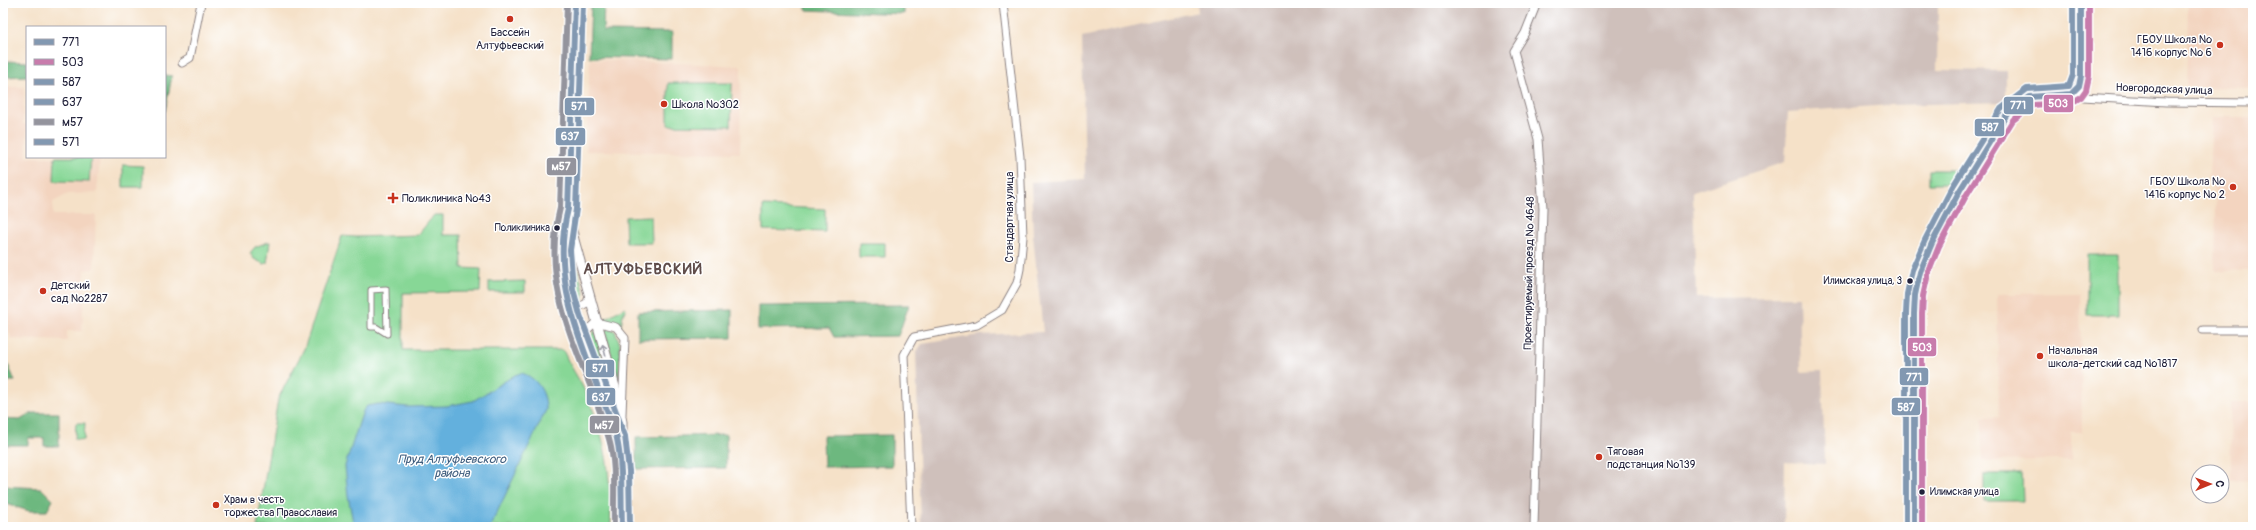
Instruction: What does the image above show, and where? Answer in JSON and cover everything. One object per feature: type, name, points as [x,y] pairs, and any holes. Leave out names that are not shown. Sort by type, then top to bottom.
[{"type":"main road","points":[[576,3],[568,209],[574,240],[622,422],[622,527]]},
{"type":"main road","points":[[568,209],[563,224],[561,251],[567,299],[582,344],[611,417],[617,438],[621,471]]},
{"type":"street","points":[[182,63],[190,58],[201,3]]},
{"type":"street","name":"Стандартная улица","points":[[911,527],[904,355],[914,337],[977,325],[1002,310],[1017,284],[1020,269],[1022,237],[1020,158],[1003,3]]},
{"type":"street","name":"Проектируемый проезд № 4648","points":[[1534,527],[1543,208],[1538,139],[1514,51],[1525,33],[1537,3]]},
{"type":"street","points":[[1914,527],[1914,314],[1915,295],[1920,272],[1945,217],[2008,114],[2030,97],[2071,94],[2076,92],[2080,86],[2081,3]]},
{"type":"street","name":"Новгородская улица","points":[[2076,92],[2083,97],[2166,102],[2253,103]]},
{"type":"street","points":[[371,290],[386,290],[386,305],[387,334],[376,327],[372,327],[371,320],[371,290]]},
{"type":"street","points":[[567,299],[574,306],[581,306],[587,303],[590,296]]},
{"type":"street","points":[[582,344],[586,331],[596,322],[616,327],[625,338],[625,385],[622,422]]},
{"type":"street","points":[[2203,330],[2253,330]]},
{"type":"shaded area","points":[[1197,3],[1938,3],[1937,70],[2006,71],[2006,102],[1891,105],[1788,112],[1785,162],[1693,192],[1696,298],[1799,297],[1801,372],[1822,371],[1825,464],[1785,462],[1784,527],[921,527],[916,353],[922,344],[980,335],[1043,332],[1033,236],[1031,182],[1085,179],[1082,37],[1198,12]]},
{"type":"shaded area","name":"ГБОУ Школа № 1416 корпус № 6","points":[[2188,3],[2253,3],[2253,88],[2186,87]]},
{"type":"shaded area","name":"Школа №302","points":[[590,59],[741,66],[740,153],[586,151]]},
{"type":"shaded area","name":"Детский сад №2287","points":[[3,87],[24,87],[23,124],[26,124],[26,158],[100,158],[97,193],[68,194],[53,202],[53,215],[96,215],[94,269],[85,270],[82,331],[67,331],[67,341],[11,339],[3,312]]},
{"type":"shaded area","name":"ГБОУ Школа № 1416 корпус № 2","points":[[2212,117],[2253,117],[2253,271],[2215,270],[2216,197],[2209,177]]},
{"type":"shaded area","name":"Начальная школа-детский сад №1817","points":[[2080,293],[2082,432],[2071,432],[2071,460],[1982,461],[1982,418],[1999,417],[1997,294]]},
{"type":"shaded area","points":[[2230,402],[2253,402],[2253,480],[2231,481]]},
{"type":"green space","points":[[591,3],[604,3],[603,31],[672,32],[672,59],[589,57]]},
{"type":"green space","points":[[806,3],[885,3],[885,6],[904,6],[904,14],[806,10]]},
{"type":"green space","points":[[3,61],[26,62],[26,76],[3,77]]},
{"type":"green space","points":[[166,75],[172,76],[166,106]]},
{"type":"green space","points":[[668,83],[732,83],[731,126],[668,125]]},
{"type":"green space","points":[[55,158],[91,158],[89,182],[54,181]]},
{"type":"green space","points":[[123,165],[143,166],[143,187],[123,187]]},
{"type":"green space","points":[[1929,170],[1957,170],[1949,184],[1929,184]]},
{"type":"green space","points":[[763,206],[825,209],[825,232],[763,230]]},
{"type":"green space","points":[[434,215],[443,215],[443,235],[461,235],[462,268],[481,269],[480,292],[403,293],[403,350],[563,350],[586,393],[599,428],[608,474],[611,527],[257,527],[278,399],[304,349],[342,236],[418,235]]},
{"type":"green space","points":[[651,216],[652,243],[626,243],[625,217]]},
{"type":"green space","points":[[567,231],[584,293],[583,300],[579,302],[572,298],[567,261]]},
{"type":"green space","points":[[270,242],[267,263],[264,264],[254,259],[250,253],[255,247]]},
{"type":"green space","points":[[859,243],[885,243],[885,257],[859,257]]},
{"type":"green space","points":[[2087,255],[2118,255],[2118,315],[2087,315]]},
{"type":"green space","points":[[525,281],[525,292],[489,292],[489,282]]},
{"type":"green space","points":[[909,305],[898,336],[834,337],[829,328],[758,329],[758,306]]},
{"type":"green space","points":[[625,307],[626,309],[623,314],[621,327],[604,319]]},
{"type":"green space","points":[[732,310],[732,338],[638,339],[638,312]]},
{"type":"green space","points":[[604,328],[615,331],[620,344],[619,382]]},
{"type":"green space","points":[[595,330],[610,386],[607,389],[605,388],[588,347],[588,340]]},
{"type":"green space","points":[[3,353],[15,381],[3,381]]},
{"type":"green space","points":[[32,413],[59,413],[59,446],[44,446],[44,438],[28,438],[28,445],[3,445],[3,419],[20,420]]},
{"type":"green space","points":[[76,423],[85,423],[84,440],[75,439]]},
{"type":"green space","points":[[726,435],[726,468],[636,469],[636,437]]},
{"type":"green space","points":[[892,435],[892,466],[824,467],[823,436]]},
{"type":"green space","points":[[1984,474],[2022,474],[2023,501],[1984,501]]},
{"type":"green space","points":[[3,486],[41,488],[53,500],[47,511],[29,511],[3,503]]},
{"type":"water","name":"Пруд Алтуфьевского района","points":[[521,373],[532,378],[540,387],[545,398],[546,410],[490,527],[354,527],[348,496],[345,466],[363,411],[367,406],[378,404],[408,407],[447,406],[473,401],[515,375]]},
{"type":"transit line","name":"м57","points":[[567,3],[560,208],[555,239],[555,269],[560,298],[568,326],[609,439],[614,471],[614,527]]},
{"type":"transit line","name":"637","points":[[575,3],[568,209],[564,233],[563,257],[565,280],[569,303],[583,349],[616,433],[621,472],[622,527]]},
{"type":"transit line","name":"571","points":[[583,3],[576,209],[570,250],[573,289],[580,315],[625,436],[629,471],[630,527]]},
{"type":"transit line","name":"587","points":[[1906,527],[1906,314],[1907,294],[1912,270],[1925,240],[1953,186],[2001,109],[2027,89],[2069,86],[2073,75],[2073,3]]},
{"type":"transit line","name":"771","points":[[1914,527],[1914,314],[1915,295],[1920,272],[1932,243],[1960,190],[2007,114],[2030,97],[2071,94],[2079,86],[2081,76],[2081,3]]},
{"type":"transit line","name":"503","points":[[1922,527],[1922,314],[1923,296],[1928,274],[1939,246],[1967,194],[2013,120],[2033,105],[2073,102],[2081,97],[2086,90],[2089,76],[2089,3]]},
{"type":"place","name":"Бассейн Алтуфьевский","points":[[510,19]]},
{"type":"place","name":"ГБОУ Школа № 1416 корпус № 6","points":[[2220,45]]},
{"type":"place","name":"Школа №302","points":[[664,104]]},
{"type":"place","name":"ГБОУ Школа № 1416 корпус № 2","points":[[2233,187]]},
{"type":"place","name":"Поликлиника №43","points":[[393,198]]},
{"type":"place","name":"Поликлиника","points":[[557,228]]},
{"type":"place","name":"Илимская улица, 3","points":[[1910,281]]},
{"type":"place","name":"Детский сад №2287","points":[[43,291]]},
{"type":"place","name":"Начальная школа-детский сад №1817","points":[[2040,356]]},
{"type":"place","name":"Тяговая подстанция №139","points":[[1599,457]]},
{"type":"place","name":"Илимская улица","points":[[1922,492]]},
{"type":"place","name":"Храм в честь торжества Православия","points":[[216,505]]},
{"type":"district","name":"АЛТУФЬЕВСКИЙ","points":[[643,269]]}]
